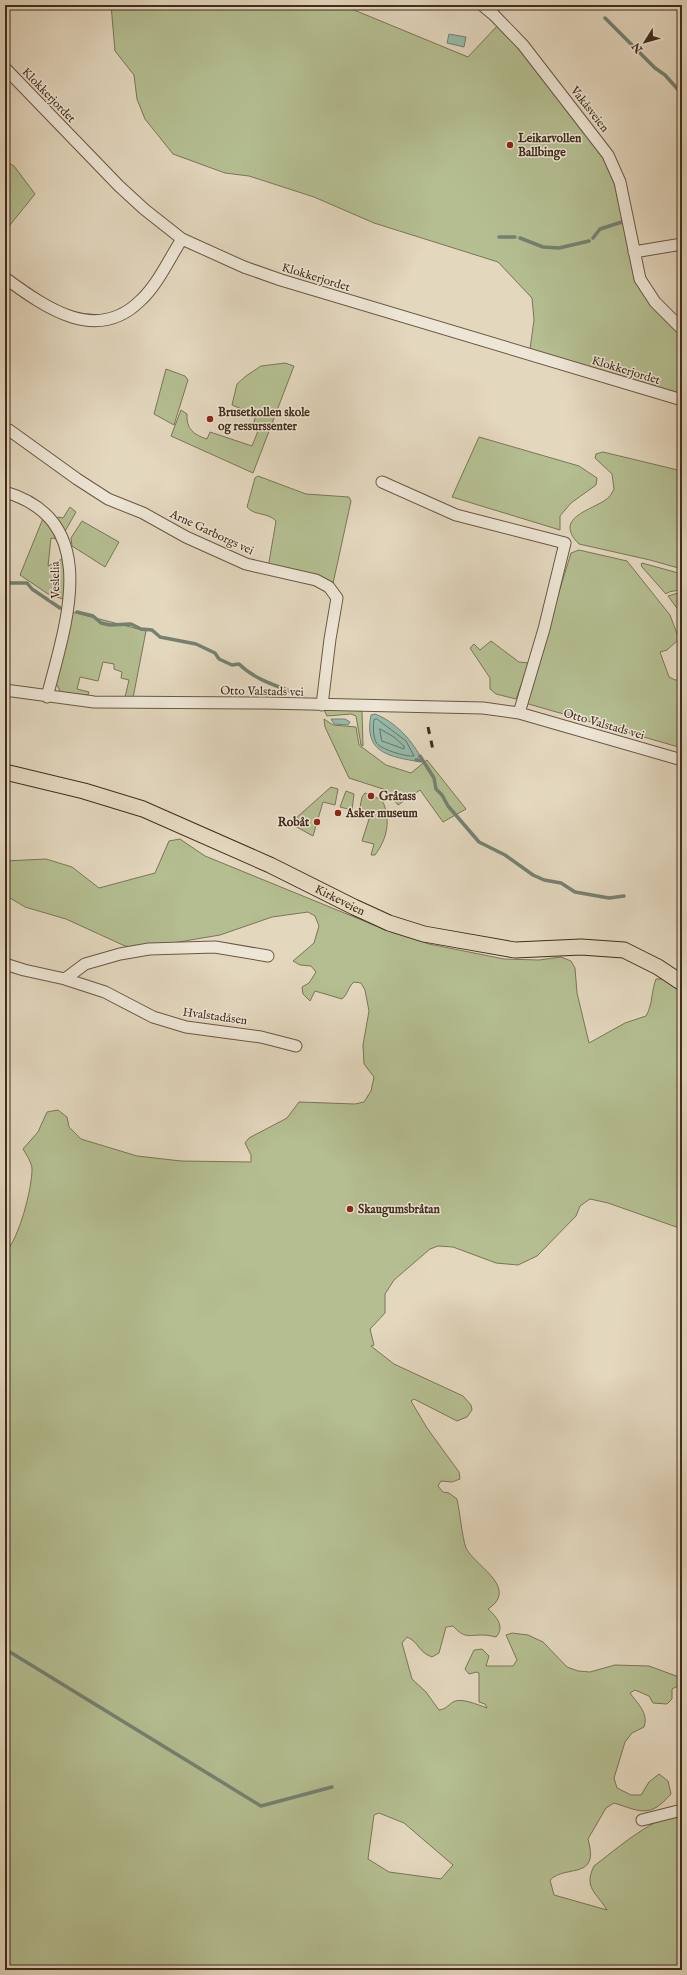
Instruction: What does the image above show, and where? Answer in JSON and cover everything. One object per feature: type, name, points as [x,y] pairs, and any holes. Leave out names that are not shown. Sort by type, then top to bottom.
[{"type":"main road","name":"Kirkeveien","points":[[5,772],[84,791],[143,809],[270,865],[354,907],[412,931],[448,940],[515,950],[581,947],[624,950],[658,967],[682,983]]},
{"type":"street","name":"Vakåsveien","points":[[482,5],[494,15],[523,45],[608,154],[620,182],[640,279],[655,302],[682,329]]},
{"type":"street","name":"Klokkerjordet","points":[[5,68],[119,186],[182,239],[244,267],[281,280],[682,400]]},
{"type":"street","points":[[5,278],[50,308],[72,318],[105,321],[131,309],[142,300],[182,239]]},
{"type":"street","points":[[634,252],[682,244]]},
{"type":"street","name":"Arne Garborgs vei","points":[[9,430],[82,484],[108,500],[143,513],[186,537],[246,564],[316,580],[328,588],[337,598],[330,639],[322,705]]},
{"type":"street","points":[[382,482],[456,515],[565,543],[544,629],[519,713]]},
{"type":"street","name":"Veslelia","points":[[5,492],[35,506],[44,512],[59,530],[67,549],[70,589],[67,615],[47,697]]},
{"type":"street","name":"Otto Valstads vei","points":[[5,690],[47,697],[94,702],[483,708],[519,713],[682,760]]},
{"type":"street","points":[[65,979],[85,964],[120,954],[149,949],[215,947],[268,956]]},
{"type":"street","name":"Hvalstadåsen","points":[[5,964],[24,970],[65,979],[105,992],[153,1017],[186,1027],[242,1033],[296,1046]]},
{"type":"street","points":[[642,1820],[682,1810]]},
{"type":"shaded area","points":[[111,5],[342,5],[468,57],[498,25],[522,50],[595,143],[609,167],[617,191],[634,277],[640,290],[682,335],[682,394],[530,349],[534,320],[532,298],[498,262],[374,223],[314,197],[249,176],[225,173],[173,154],[145,119],[137,99],[134,75],[115,51]]},
{"type":"shaded area","points":[[5,161],[14,166],[35,194],[5,231]]},
{"type":"shaded area","points":[[285,363],[294,366],[253,473],[171,436],[181,410],[187,414],[189,427],[198,436],[207,439],[210,432],[252,446],[258,431],[252,429],[256,415],[232,405],[237,384],[261,366]]},
{"type":"shaded area","points":[[166,369],[185,376],[188,380],[174,425],[154,414]]},
{"type":"shaded area","points":[[479,437],[579,466],[597,478],[596,485],[571,503],[560,516],[560,530],[452,497]]},
{"type":"shaded area","points":[[603,452],[682,471],[682,569],[579,544],[572,534],[570,527],[573,520],[586,510],[603,502],[609,497],[614,489],[612,474],[595,458],[596,454]]},
{"type":"shaded area","points":[[258,476],[306,494],[349,497],[351,501],[332,588],[268,568],[276,521],[269,516],[253,512],[247,507],[255,478]]},
{"type":"shaded area","points":[[70,507],[76,512],[64,533],[56,522],[58,517],[63,518]]},
{"type":"shaded area","points":[[44,516],[57,539],[51,538],[48,566],[64,558],[66,600],[48,594],[20,575]]},
{"type":"shaded area","points":[[82,521],[119,542],[105,567],[72,546],[71,538]]},
{"type":"shaded area","points":[[579,550],[627,561],[670,615],[679,639],[667,650],[660,652],[669,677],[675,680],[682,679],[682,748],[525,703],[571,553]]},
{"type":"shaded area","points":[[642,563],[682,574],[682,587],[679,590],[666,594],[642,567]]},
{"type":"shaded area","points":[[678,593],[682,596],[682,615],[668,596]]},
{"type":"shaded area","points":[[72,612],[146,631],[133,698],[125,697],[129,680],[121,678],[122,672],[114,669],[114,664],[103,662],[98,681],[80,677],[77,689],[89,692],[88,695],[61,693],[56,683]]},
{"type":"shaded area","points":[[491,641],[519,662],[529,663],[516,699],[496,694],[490,689],[490,678],[470,648],[474,644],[480,650]]},
{"type":"shaded area","points":[[336,709],[362,711],[363,746],[361,745],[356,716],[351,714],[327,716],[324,710]]},
{"type":"shaded area","points":[[324,719],[333,725],[356,727],[359,745],[386,765],[411,773],[427,760],[466,809],[443,822],[420,790],[398,805],[386,790],[349,778],[325,727]]},
{"type":"shaded area","points":[[331,787],[338,789],[335,805],[323,802],[313,836],[293,825],[295,819]]},
{"type":"shaded area","points":[[346,791],[354,794],[352,810],[340,807]]},
{"type":"shaded area","points":[[365,793],[382,800],[387,814],[387,828],[383,842],[375,855],[371,855],[374,844],[362,841],[370,816],[359,812],[362,797]]},
{"type":"shaded area","points":[[180,839],[205,856],[391,932],[429,944],[504,959],[539,960],[561,957],[571,961],[575,968],[577,993],[589,1043],[625,1023],[646,1016],[650,1007],[656,979],[663,979],[682,990],[682,1229],[608,1203],[590,1199],[580,1206],[576,1216],[537,1256],[518,1265],[496,1263],[453,1247],[438,1246],[430,1249],[394,1280],[385,1294],[385,1313],[370,1329],[374,1345],[371,1346],[394,1364],[463,1396],[471,1405],[472,1410],[467,1417],[457,1421],[414,1399],[411,1401],[427,1428],[459,1472],[460,1479],[452,1482],[441,1481],[438,1486],[443,1492],[449,1493],[457,1499],[466,1548],[492,1577],[497,1585],[499,1593],[497,1601],[488,1609],[499,1622],[500,1630],[496,1637],[485,1635],[464,1635],[453,1626],[446,1627],[439,1653],[432,1657],[427,1655],[407,1637],[402,1643],[412,1679],[426,1692],[439,1710],[445,1708],[453,1702],[460,1700],[487,1708],[485,1704],[479,1702],[479,1673],[469,1674],[465,1669],[474,1650],[482,1649],[489,1656],[486,1666],[513,1666],[517,1660],[506,1635],[512,1633],[528,1635],[543,1642],[567,1667],[578,1671],[590,1672],[615,1665],[649,1666],[679,1677],[682,1684],[672,1689],[672,1699],[667,1704],[653,1703],[649,1696],[635,1690],[630,1693],[642,1708],[645,1722],[644,1727],[632,1733],[625,1742],[614,1778],[617,1788],[631,1795],[641,1795],[649,1782],[659,1774],[668,1781],[671,1794],[664,1802],[651,1810],[645,1811],[632,1809],[614,1803],[606,1808],[588,1839],[590,1852],[589,1861],[580,1869],[557,1875],[550,1880],[554,1895],[607,1910],[591,1885],[590,1880],[594,1866],[648,1826],[672,1816],[682,1815],[682,1970],[5,1970],[5,1253],[20,1226],[30,1189],[32,1167],[23,1149],[38,1132],[47,1112],[58,1110],[67,1117],[69,1127],[81,1139],[137,1156],[181,1161],[251,1162],[251,1155],[245,1143],[249,1138],[287,1118],[299,1102],[355,1104],[364,1102],[371,1091],[374,1077],[364,1064],[363,1045],[369,1011],[365,990],[361,983],[354,982],[342,999],[315,991],[310,1001],[303,994],[302,987],[309,983],[316,972],[311,966],[300,965],[293,961],[314,943],[319,926],[315,916],[308,912],[272,917],[220,935],[143,948],[125,946],[66,919],[25,907],[5,895],[5,861],[46,859],[72,867],[99,888],[155,873],[169,841]],"holes":[[[379,1813],[404,1823],[453,1865],[441,1879],[389,1872],[368,1859],[374,1815]]]},
{"type":"water","points":[[449,34],[466,37],[464,47],[447,43]]},
{"type":"water","points":[[375,714],[389,721],[407,737],[420,756],[415,761],[394,757],[379,749],[374,744],[370,727],[371,715]]},
{"type":"water","points":[[331,719],[345,719],[350,722],[348,725],[334,724]]},
{"type":"waterway","points":[[605,18],[655,68],[665,75],[682,94]]},
{"type":"waterway","points":[[593,238],[600,229],[622,222]]},
{"type":"waterway","points":[[499,237],[515,237]]},
{"type":"waterway","points":[[520,238],[543,247],[559,248],[589,241]]},
{"type":"waterway","points":[[5,580],[11,583],[27,583],[32,589],[60,608]]},
{"type":"waterway","points":[[77,612],[93,616],[101,623],[110,625],[131,624],[141,629],[152,630],[160,637],[196,644],[215,653],[219,659],[232,665],[239,664],[253,675],[303,696]]},
{"type":"waterway","points":[[420,756],[434,778],[436,789],[442,795],[448,806],[479,842],[505,855],[533,875],[544,880],[561,883],[575,892],[609,898],[624,896]]},
{"type":"waterway","points":[[416,760],[423,761]]},
{"type":"waterway","points":[[5,1649],[261,1806],[332,1787]]},
{"type":"railway","points":[[428,727],[433,750]]},
{"type":"place","name":"Leikarvollen Ballbinge","points":[[510,145]]},
{"type":"place","name":"Brusetkollen skole og ressurssenter","points":[[210,419]]},
{"type":"place","name":"Gråtass","points":[[371,796]]},
{"type":"place","name":"Asker museum","points":[[338,813]]},
{"type":"place","name":"Robåt","points":[[317,822]]},
{"type":"place","name":"Skaugumsbråtan","points":[[350,1209]]}]
